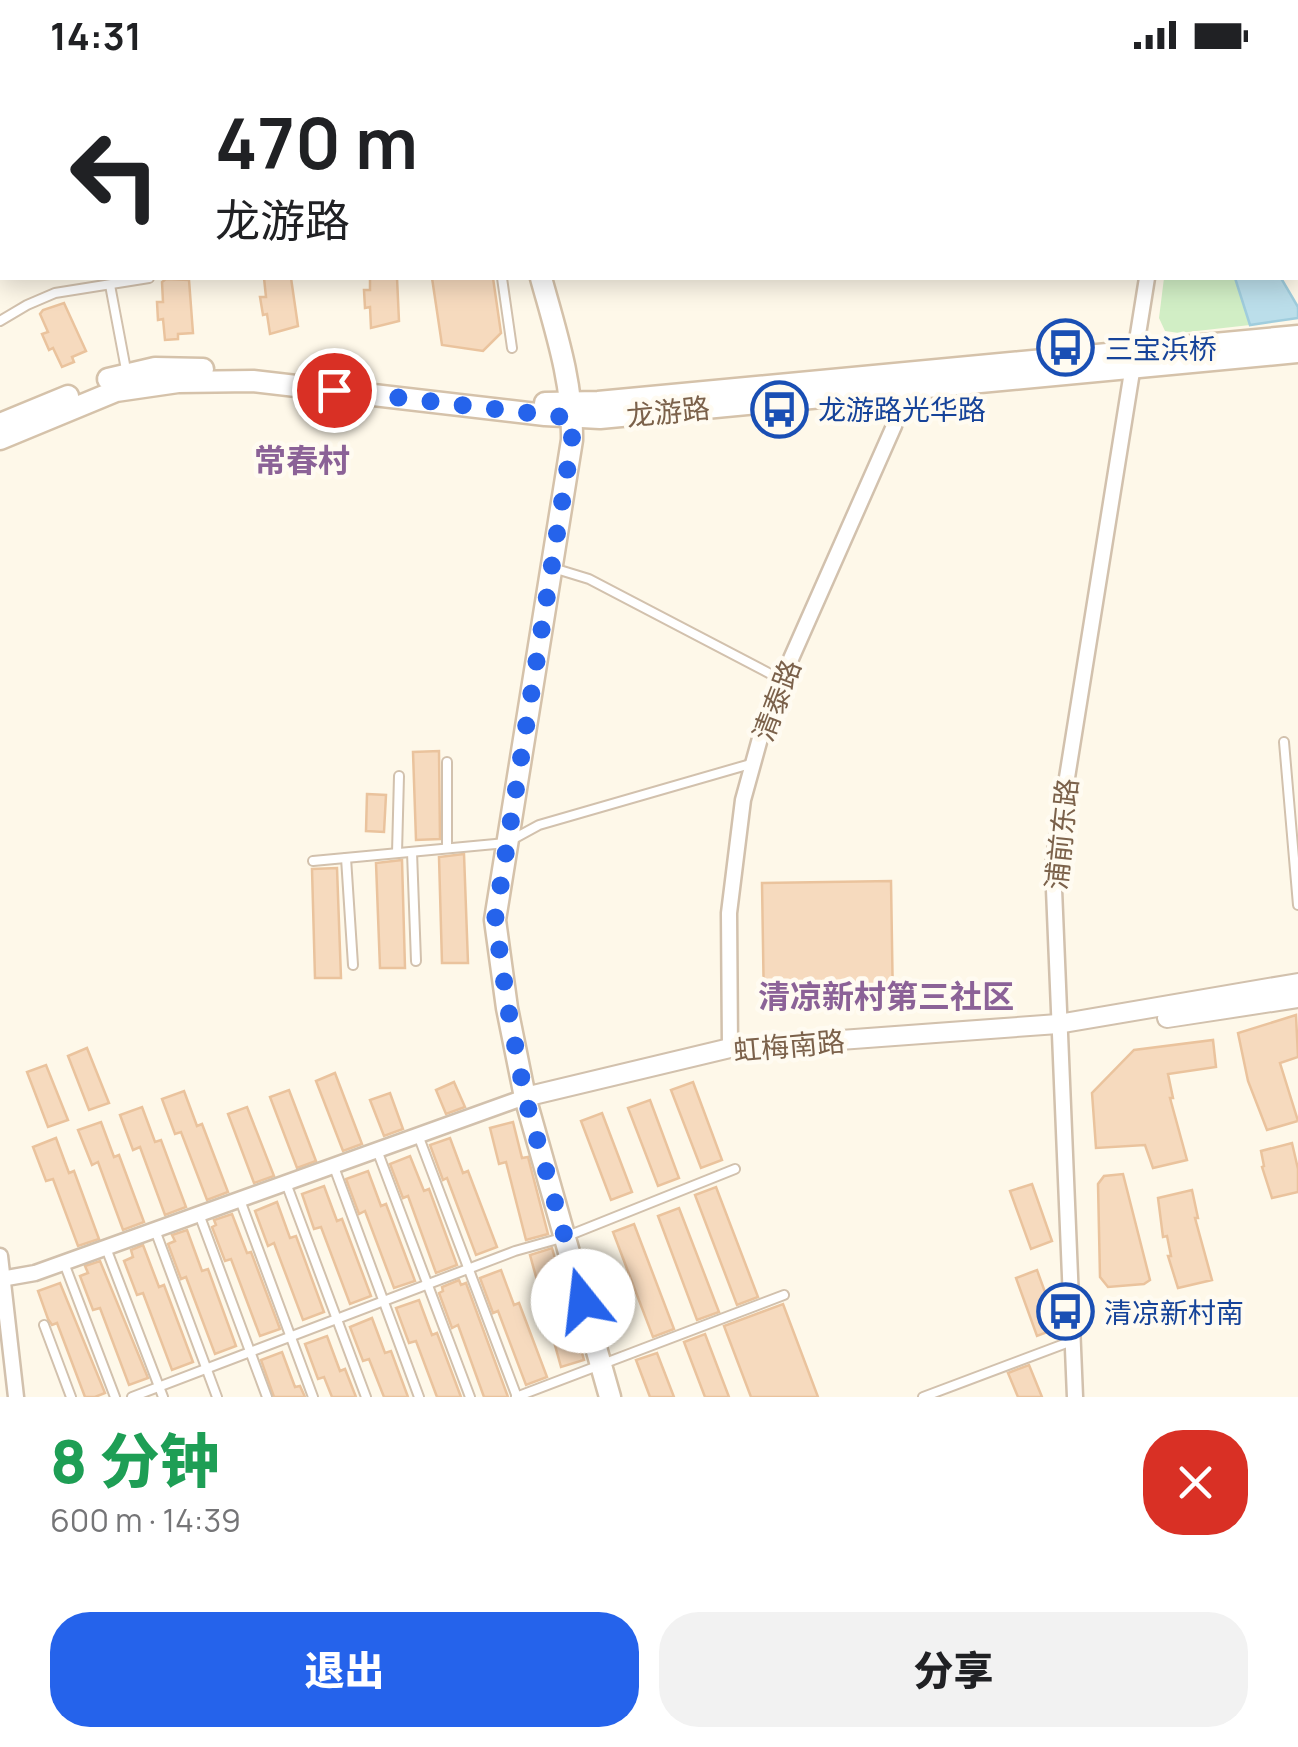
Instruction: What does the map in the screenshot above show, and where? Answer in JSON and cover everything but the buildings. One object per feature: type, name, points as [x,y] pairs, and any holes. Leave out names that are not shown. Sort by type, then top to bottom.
[{"type":"main road","points":[[540,280],[573,411],[572,440],[495,920],[525,1097],[610,1397]]},
{"type":"main road","name":"龙游路","points":[[0,439],[116,390],[178,382],[253,380],[573,411],[1288,345]]},
{"type":"main road","name":"龙游路","points":[[0,424],[127,374],[155,368],[238,368],[573,411]]},
{"type":"street","name":"浦前东路","points":[[1075,1397],[1052,865],[1147,280]]},
{"type":"street","name":"清泰路","points":[[730,1048],[730,913],[744,800],[767,713],[909,380]]},
{"type":"street","name":"虹梅南路","points":[[525,1097],[730,1048],[1058,1024],[1298,983]]},
{"type":"street","name":"虹梅南路","points":[[1058,1024],[1087,1030],[1298,998]]},
{"type":"street","points":[[0,1279],[35,1274],[525,1097]]},
{"type":"street","points":[[0,1256],[16,1397]]},
{"type":"lane","points":[[0,321],[55,294],[139,280]]},
{"type":"lane","points":[[502,280],[512,348]]},
{"type":"lane","points":[[110,285],[127,374]]},
{"type":"lane","points":[[551,568],[589,579],[782,680]]},
{"type":"lane","points":[[1284,742],[1295,834],[1298,905]]},
{"type":"lane","points":[[447,762],[447,848]]},
{"type":"lane","points":[[313,861],[506,843],[539,826],[754,762]]},
{"type":"lane","points":[[397,853],[399,776]]},
{"type":"lane","points":[[412,852],[416,960]]},
{"type":"lane","points":[[346,858],[353,964]]},
{"type":"lane","points":[[418,1135],[516,1397],[784,1295]]},
{"type":"lane","points":[[377,1150],[470,1397]]},
{"type":"lane","points":[[334,1166],[419,1397]]},
{"type":"lane","points":[[132,1397],[735,1170]]},
{"type":"lane","points":[[286,1183],[366,1397]]},
{"type":"lane","points":[[240,1200],[314,1397]]},
{"type":"lane","points":[[199,1214],[267,1397]]},
{"type":"lane","points":[[155,1230],[217,1397]]},
{"type":"lane","points":[[106,1248],[163,1397]]},
{"type":"lane","points":[[64,1263],[115,1397]]},
{"type":"lane","points":[[44,1325],[71,1397]]},
{"type":"lane","points":[[923,1397],[1072,1340]]},
{"type":"green space","points":[[1164,280],[1236,280],[1250,325],[1179,333],[1165,331],[1159,318]]},
{"type":"water","points":[[1236,280],[1282,280],[1298,307],[1298,318],[1250,325]]},
{"type":"place","name":"三宝浜桥","points":[[1066,348]]},
{"type":"place","name":"龙游路光华路","points":[[779,409]]},
{"type":"place","name":"清凉新村南","points":[[1065,1312]]},
{"type":"district","name":"常春村","points":[[302,460]]},
{"type":"district","name":"清凉新村第三社区","points":[[886,996]]},
{"type":"route","points":[[334,390],[572,418],[572,440],[495,920],[525,1097],[583,1301]]}]
